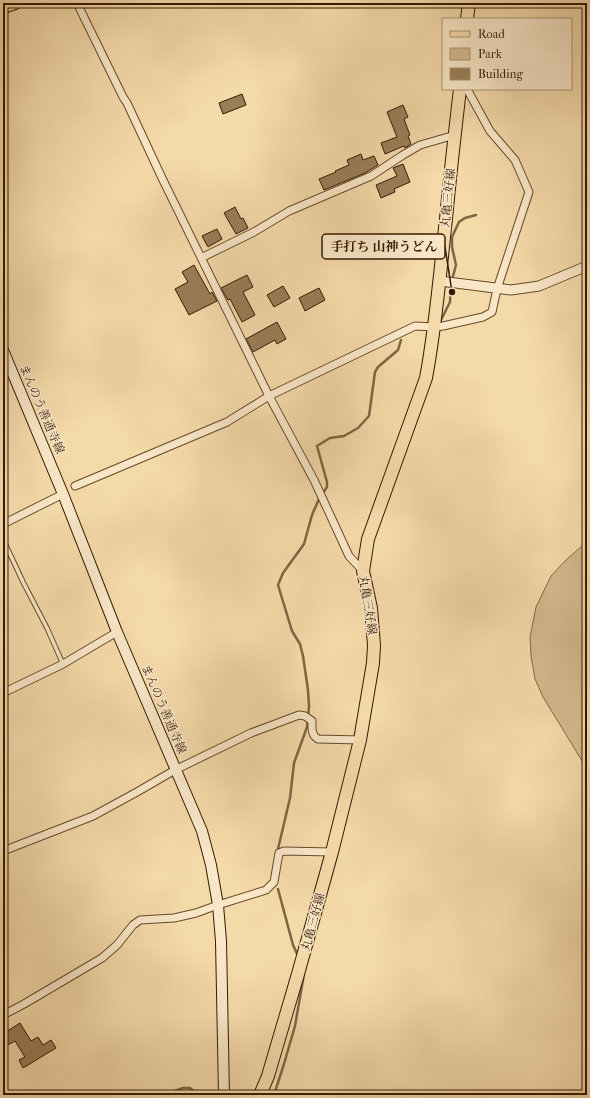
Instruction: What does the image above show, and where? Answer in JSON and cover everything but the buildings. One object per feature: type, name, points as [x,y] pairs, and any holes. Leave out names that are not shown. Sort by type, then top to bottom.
[{"type":"main road","points":[[3,7],[15,3]]},
{"type":"main road","points":[[467,18],[469,3]]},
{"type":"main road","name":"丸亀三好線","points":[[260,1095],[268,1076],[298,974],[332,852],[360,740],[373,663],[374,645],[371,608],[363,571],[368,539],[419,401],[426,378],[443,282],[460,90]]},
{"type":"main road","name":"まんのう善通寺線","points":[[3,350],[63,494],[117,632],[202,832],[212,865],[218,904],[221,941],[224,1095]]},
{"type":"street","points":[[78,3],[269,396],[319,490],[349,556],[363,571]]},
{"type":"street","points":[[75,486],[227,422],[269,396],[415,326],[443,326],[483,317],[492,312],[497,289],[529,192],[514,160],[490,131],[467,90]]},
{"type":"street","points":[[201,258],[254,232],[289,211],[372,176],[403,155],[420,146],[455,135]]},
{"type":"street","points":[[443,282],[511,290],[540,286],[587,266]]},
{"type":"street","points":[[3,524],[63,494]]},
{"type":"street","points":[[3,694],[63,664],[117,632]]},
{"type":"street","points":[[3,851],[93,816],[175,770],[251,733],[299,715],[305,716],[312,721],[314,737],[318,739],[360,740]]},
{"type":"street","points":[[3,1015],[102,958],[117,945],[133,925],[140,920],[174,918],[266,890],[274,882],[279,853],[284,851],[332,852]]},
{"type":"lane","points":[[3,539],[63,664]]},
{"type":"green space","points":[[587,544],[587,769],[543,697],[535,679],[531,656],[530,637],[536,607],[551,576],[566,560],[582,546]]},
{"type":"waterway","points":[[452,280],[456,265],[452,247],[452,237],[459,222],[465,218],[476,215]]},
{"type":"waterway","points":[[440,322],[450,302],[451,285]]},
{"type":"waterway","points":[[278,849],[290,798],[294,763],[307,727],[309,707],[308,690],[300,644],[292,631],[278,585],[283,573],[304,544],[312,515],[319,499],[327,487],[317,446],[330,438],[344,436],[358,428],[369,416],[375,372],[378,367],[398,350],[401,340]]},
{"type":"waterway","points":[[278,889],[293,945],[298,956]]},
{"type":"waterway","points":[[274,1095],[295,1026],[304,974]]},
{"type":"waterway","points":[[163,1095],[183,1088],[190,1088],[198,1095]]},
{"type":"place","name":"手打ち 山神うどん","points":[[452,292]]}]
